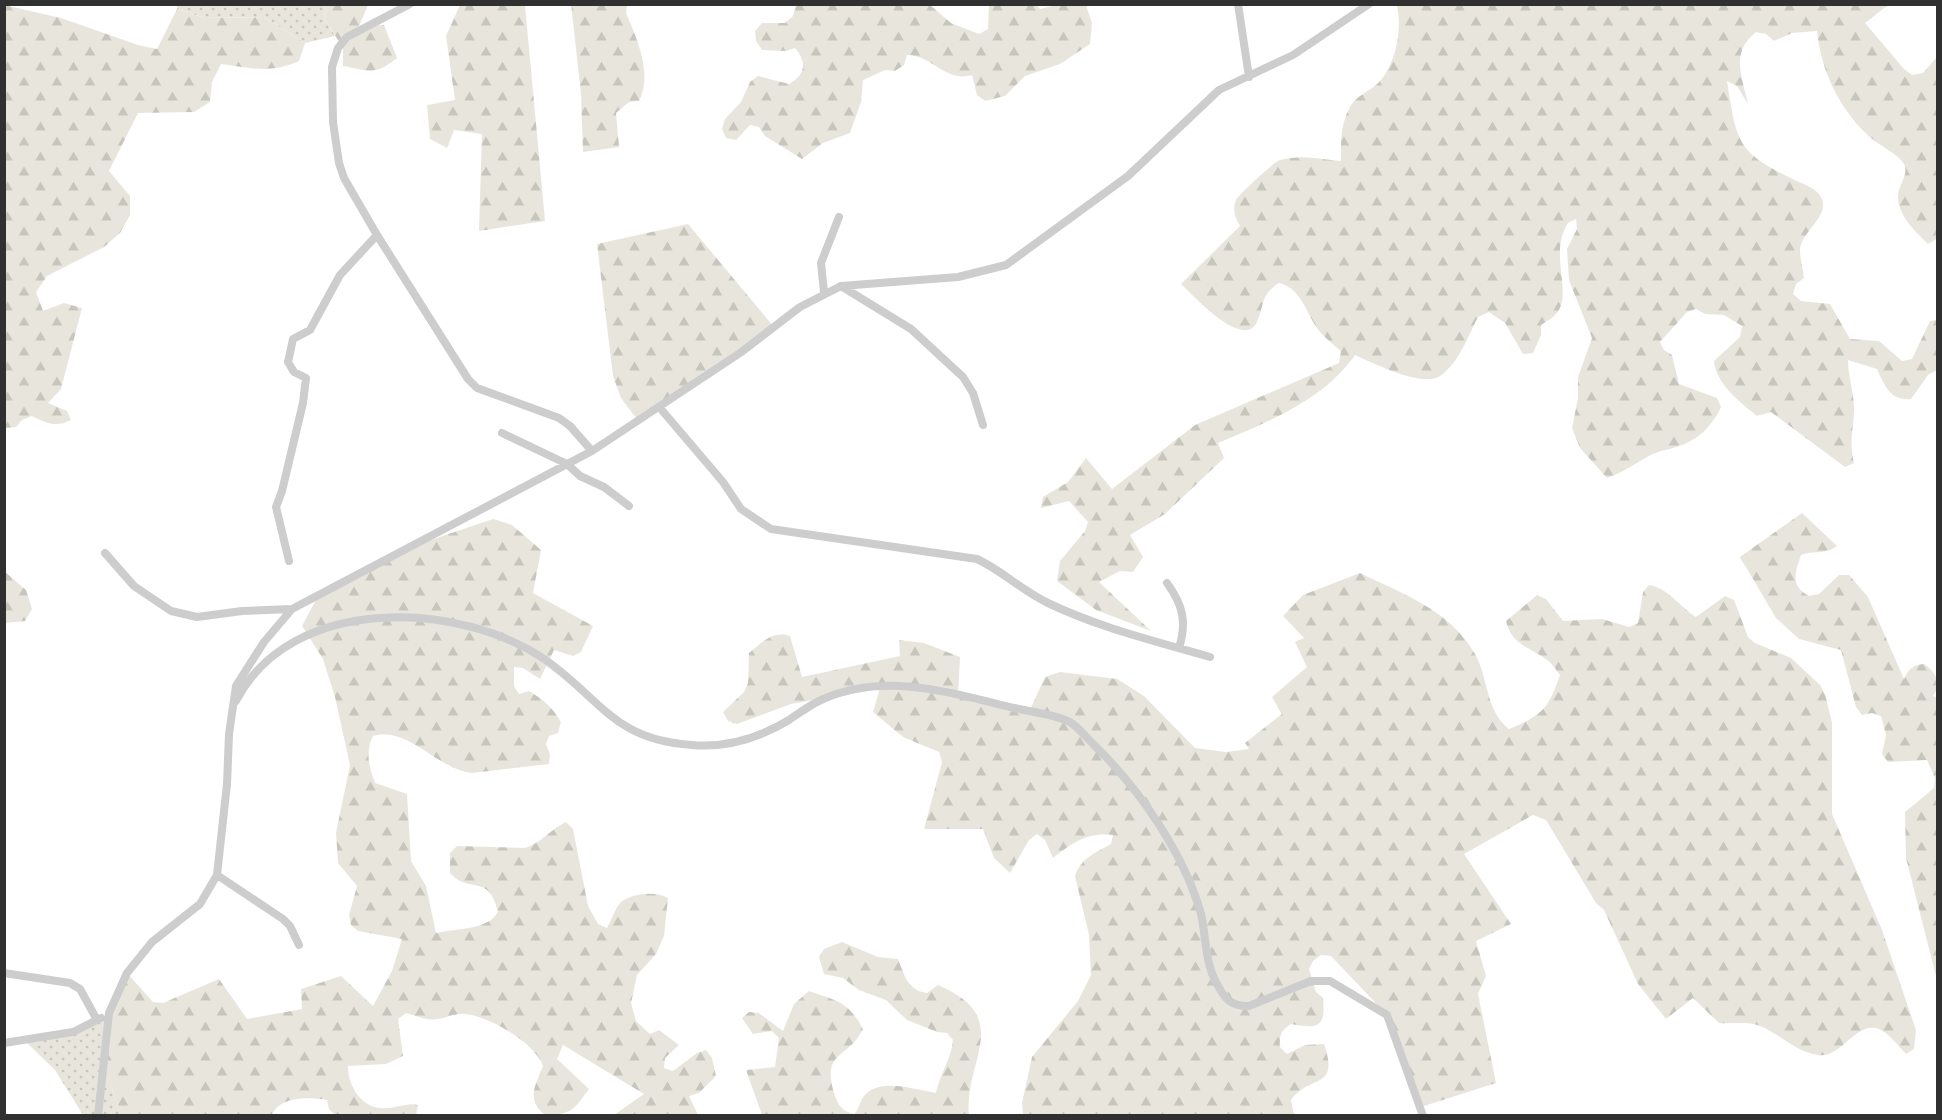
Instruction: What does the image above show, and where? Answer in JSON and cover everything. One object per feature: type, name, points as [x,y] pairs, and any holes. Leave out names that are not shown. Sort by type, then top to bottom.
[{"type":"street","points":[[410,4],[346,37],[338,48],[332,67],[333,122],[339,163],[344,178],[377,235],[468,379],[477,388],[560,418],[592,451]]},
{"type":"street","points":[[1238,4],[1249,77]]},
{"type":"street","points":[[98,1116],[110,1013],[120,986],[133,965],[152,942],[200,903],[218,875],[232,709],[236,686],[245,670],[292,609],[592,451],[660,408],[824,292],[841,286],[958,278],[1006,265],[1128,176],[1219,90],[1293,55],[1370,4]]},
{"type":"street","points":[[824,292],[821,263],[839,217]]},
{"type":"street","points":[[289,561],[276,507],[282,491],[306,378],[294,372],[288,362],[293,339],[310,330],[340,275],[377,235]]},
{"type":"street","points":[[841,286],[911,329],[963,377],[973,393],[983,425]]},
{"type":"street","points":[[660,408],[723,482],[741,509],[771,529],[977,559],[1003,573],[1030,594],[1051,604],[1131,636],[1210,657]]},
{"type":"street","points":[[501,432],[567,464],[580,476],[604,488],[629,506]]},
{"type":"street","points":[[105,553],[134,586],[171,610],[197,617],[242,611],[292,609]]},
{"type":"street","points":[[1167,583],[1182,608],[1185,621],[1179,648]]},
{"type":"street","points":[[232,709],[242,689],[286,645],[329,627],[373,618],[422,616],[461,625],[507,641],[546,661],[613,720],[662,742],[693,745],[732,744],[785,722],[820,700],[849,691],[888,686],[922,686],[1071,723],[1117,766],[1157,821],[1188,880],[1200,913],[1214,979],[1227,1000],[1239,1006],[1249,1006],[1311,981],[1320,979],[1330,981],[1387,1015],[1423,1116]]},
{"type":"street","points":[[218,875],[282,919],[290,926],[299,945]]},
{"type":"street","points":[[4,973],[70,983],[80,989],[97,1020]]},
{"type":"street","points":[[4,1043],[73,1032],[110,1013]]},
{"type":"green space","points":[[178,4],[326,5],[324,18],[335,36],[305,43],[264,17],[205,18],[177,9]]},
{"type":"green space","points":[[571,4],[627,5],[626,13],[642,57],[644,80],[639,101],[629,102],[616,113],[619,147],[583,152],[581,94]]},
{"type":"green space","points":[[4,5],[61,18],[138,45],[157,49],[177,9],[205,18],[264,17],[305,43],[299,61],[279,68],[260,69],[221,64],[212,82],[210,102],[194,112],[138,113],[109,171],[130,196],[130,215],[120,233],[104,247],[47,276],[36,292],[43,311],[64,303],[82,308],[61,389],[48,403],[67,411],[71,420],[61,424],[51,424],[32,416],[22,420],[16,427],[5,428]]},
{"type":"green space","points":[[326,5],[368,5],[359,26],[384,25],[397,58],[383,68],[372,71],[343,66],[343,48],[324,18]]},
{"type":"green space","points":[[460,5],[525,5],[545,221],[479,231],[482,134],[454,130],[447,148],[430,139],[427,105],[455,100],[446,36]]},
{"type":"green space","points":[[796,5],[930,5],[951,23],[979,34],[988,29],[989,5],[1037,5],[1040,9],[1056,5],[1086,5],[1092,23],[1090,44],[1060,64],[1025,76],[1005,96],[985,101],[977,95],[972,75],[954,75],[924,59],[907,55],[904,65],[895,71],[885,70],[863,80],[861,102],[850,133],[823,143],[802,159],[765,136],[759,127],[750,125],[736,140],[726,138],[722,129],[725,119],[741,102],[750,82],[758,76],[789,84],[802,72],[802,58],[795,48],[786,51],[762,50],[756,41],[755,31],[762,23],[785,23],[793,16]]},
{"type":"green space","points":[[1397,5],[1888,5],[1865,23],[1904,69],[1912,75],[1923,73],[1936,58],[1937,46],[1938,238],[1928,244],[1908,222],[1900,209],[1898,195],[1905,176],[1904,164],[1860,127],[1841,103],[1823,61],[1817,31],[1792,33],[1774,41],[1766,34],[1756,32],[1748,40],[1740,57],[1740,65],[1748,104],[1737,86],[1727,81],[1734,120],[1744,145],[1763,163],[1811,188],[1821,197],[1822,211],[1805,236],[1800,250],[1804,278],[1796,284],[1793,294],[1801,301],[1830,304],[1850,339],[1879,341],[1902,361],[1912,359],[1930,321],[1937,320],[1937,370],[1928,375],[1911,399],[1904,399],[1898,398],[1889,391],[1877,369],[1848,360],[1854,406],[1852,443],[1854,463],[1845,467],[1771,412],[1757,416],[1730,392],[1719,377],[1714,361],[1740,337],[1742,326],[1724,315],[1705,314],[1696,309],[1687,312],[1660,342],[1664,350],[1672,355],[1679,384],[1717,398],[1721,407],[1708,427],[1691,441],[1652,454],[1624,471],[1607,478],[1580,448],[1572,428],[1578,398],[1578,377],[1592,338],[1569,280],[1567,249],[1577,229],[1576,219],[1568,223],[1560,246],[1562,301],[1555,315],[1541,325],[1541,335],[1533,353],[1523,354],[1505,323],[1489,312],[1478,317],[1453,364],[1440,376],[1432,379],[1410,377],[1355,355],[1342,371],[1311,397],[1274,418],[1218,443],[1224,458],[1165,514],[1130,535],[1143,557],[1133,572],[1120,571],[1099,582],[1151,631],[1096,610],[1057,581],[1060,561],[1085,531],[1088,522],[1069,501],[1041,508],[1043,497],[1068,482],[1086,458],[1112,489],[1195,425],[1339,363],[1341,351],[1320,332],[1299,297],[1287,286],[1279,283],[1273,287],[1266,296],[1257,322],[1250,329],[1241,330],[1218,318],[1181,284],[1240,226],[1234,207],[1236,200],[1271,166],[1280,160],[1296,157],[1341,161],[1343,127],[1350,107],[1381,80],[1391,63],[1397,44],[1399,23]]},
{"type":"green space","points":[[688,224],[774,327],[639,422],[621,398],[613,376],[597,244]]},
{"type":"green space","points":[[1802,513],[1837,546],[1801,555],[1796,573],[1799,588],[1809,596],[1819,594],[1839,575],[1849,575],[1868,597],[1904,679],[1911,668],[1924,664],[1933,672],[1937,681],[1937,689],[1933,696],[1938,698],[1937,980],[1906,858],[1905,812],[1934,788],[1935,778],[1927,760],[1888,762],[1882,754],[1886,735],[1881,716],[1872,713],[1862,715],[1856,707],[1841,650],[1799,639],[1776,618],[1740,557]]},
{"type":"green space","points":[[493,519],[512,525],[541,550],[533,593],[593,626],[581,652],[573,656],[554,650],[540,679],[523,668],[514,667],[514,686],[519,694],[529,691],[534,694],[551,708],[561,722],[558,733],[549,736],[546,744],[550,754],[549,764],[472,773],[446,764],[399,737],[373,736],[369,748],[369,760],[375,783],[407,794],[411,861],[426,886],[436,933],[479,926],[493,918],[498,912],[489,892],[484,888],[464,883],[450,873],[450,853],[457,846],[525,848],[566,822],[573,829],[588,906],[598,924],[607,928],[615,911],[626,899],[651,894],[668,898],[664,936],[656,954],[637,975],[631,1003],[636,1021],[650,1034],[659,1030],[679,1045],[665,1058],[664,1068],[673,1071],[697,1053],[706,1050],[712,1058],[716,1076],[699,1093],[689,1096],[698,1115],[614,1115],[644,1094],[563,1045],[557,1059],[589,1089],[572,1110],[561,1114],[545,1115],[534,1098],[535,1086],[543,1066],[531,1048],[521,1040],[498,1025],[475,1016],[461,1014],[430,1019],[406,1013],[398,1019],[403,1056],[386,1064],[348,1066],[350,1080],[361,1099],[380,1108],[418,1105],[416,1115],[335,1115],[329,1109],[327,1100],[312,1098],[288,1101],[281,1104],[272,1115],[120,1115],[112,1088],[104,1075],[109,1013],[127,973],[153,1002],[163,1003],[219,979],[247,1019],[302,1009],[301,989],[341,976],[373,1006],[392,971],[402,939],[358,931],[351,925],[349,915],[357,886],[338,863],[336,833],[350,765],[335,697],[323,659],[302,626],[318,596],[407,548]]},
{"type":"green space","points":[[4,571],[26,590],[32,609],[25,621],[5,623]]},
{"type":"green space","points":[[1360,573],[1409,596],[1453,626],[1475,654],[1491,704],[1501,721],[1509,729],[1543,710],[1552,696],[1560,675],[1549,661],[1522,645],[1512,636],[1506,621],[1537,595],[1546,599],[1563,621],[1602,619],[1629,627],[1638,623],[1643,592],[1649,585],[1668,594],[1696,617],[1725,596],[1734,600],[1748,637],[1755,643],[1791,658],[1820,685],[1825,694],[1832,723],[1832,814],[1882,930],[1916,1030],[1914,1049],[1906,1054],[1886,1034],[1879,1029],[1871,1028],[1856,1034],[1834,1051],[1826,1055],[1818,1055],[1795,1047],[1756,1024],[1719,1023],[1693,998],[1666,1019],[1638,984],[1604,910],[1596,903],[1546,820],[1533,815],[1464,854],[1511,924],[1476,941],[1486,976],[1478,994],[1496,1083],[1421,1107],[1387,1015],[1331,956],[1321,955],[1313,961],[1309,969],[1316,992],[1323,998],[1324,1008],[1321,1021],[1314,1026],[1291,1024],[1280,1036],[1280,1047],[1287,1054],[1305,1045],[1324,1044],[1328,1059],[1326,1075],[1321,1080],[1306,1086],[1291,1100],[1294,1115],[1023,1115],[1022,1103],[1032,1057],[1078,1001],[1091,975],[1089,935],[1075,876],[1085,860],[1111,844],[1113,835],[1095,835],[1080,840],[1053,858],[1045,840],[1037,834],[1029,840],[1010,873],[994,858],[983,829],[924,829],[942,762],[939,752],[903,737],[873,712],[880,688],[791,704],[737,724],[728,721],[723,712],[744,692],[748,683],[749,653],[773,636],[790,636],[802,677],[900,656],[899,640],[924,643],[960,657],[958,694],[1029,712],[1045,677],[1060,672],[1117,679],[1144,696],[1195,748],[1226,752],[1249,749],[1245,743],[1282,714],[1272,697],[1307,667],[1295,642],[1304,638],[1283,616],[1303,595]]},
{"type":"green space","points":[[842,942],[878,957],[898,959],[905,976],[915,989],[927,993],[938,985],[961,998],[975,1012],[981,1027],[981,1042],[969,1096],[969,1115],[762,1115],[746,1070],[775,1067],[779,1038],[772,1031],[753,1034],[742,1018],[749,1012],[759,1013],[783,1031],[794,1004],[809,991],[847,1007],[863,1029],[857,1039],[833,1063],[831,1070],[835,1096],[844,1110],[854,1114],[866,1094],[881,1087],[900,1086],[936,1093],[953,1040],[947,1033],[937,1032],[907,1020],[886,1000],[859,990],[843,978],[824,974],[819,957],[824,949]]},
{"type":"green space","points":[[109,1013],[104,1074],[112,1088],[120,1115],[83,1115],[55,1070],[26,1042],[86,1027]]}]
